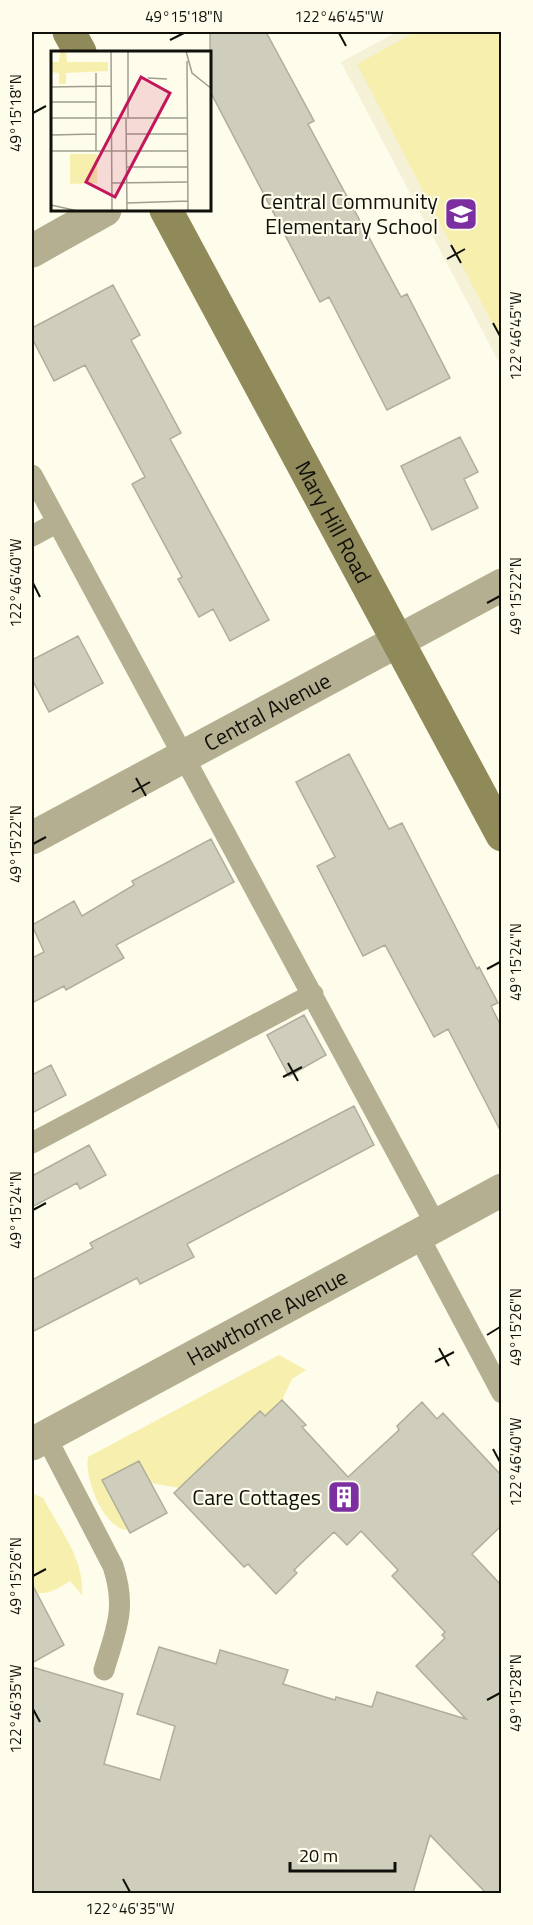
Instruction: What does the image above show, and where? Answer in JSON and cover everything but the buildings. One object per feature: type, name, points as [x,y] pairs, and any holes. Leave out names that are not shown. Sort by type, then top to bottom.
[{"type":"street","points":[[69,32],[79,51]]},
{"type":"street","points":[[32,250],[101,212]]},
{"type":"street","name":"Mary Hill Road","points":[[167,212],[501,835]]},
{"type":"street","name":"Central Avenue","points":[[32,838],[501,585]]},
{"type":"street","name":"Hawthorne Avenue","points":[[39,1440],[501,1190]]},
{"type":"lane","points":[[32,475],[313,994],[427,1230],[501,1393]]},
{"type":"lane","points":[[32,536],[56,523]]},
{"type":"lane","points":[[32,1143],[313,994]]},
{"type":"lane","points":[[39,1440],[113,1566],[120,1587],[121,1604],[118,1623],[104,1670]]},
{"type":"shaded area","name":"Central Community Elementary School","points":[[397,32],[501,32],[501,366],[341,62]]},
{"type":"shaded area","name":"Central Community Elementary School","points":[[416,32],[501,32],[501,340],[357,64]]},
{"type":"shaded area","points":[[279,1355],[306,1370],[292,1379],[282,1400],[265,1416],[260,1411],[179,1488],[151,1483],[139,1461],[103,1480],[129,1530],[120,1528],[111,1522],[93,1490],[89,1477],[88,1457]]},
{"type":"shaded area","points":[[32,1493],[43,1498],[70,1545],[79,1569],[82,1595],[70,1581],[47,1592],[32,1592]]},
{"type":"place","name":"Central Community Elementary School","points":[[461,214]]},
{"type":"place","name":"Care Cottages","points":[[344,1497]]}]
